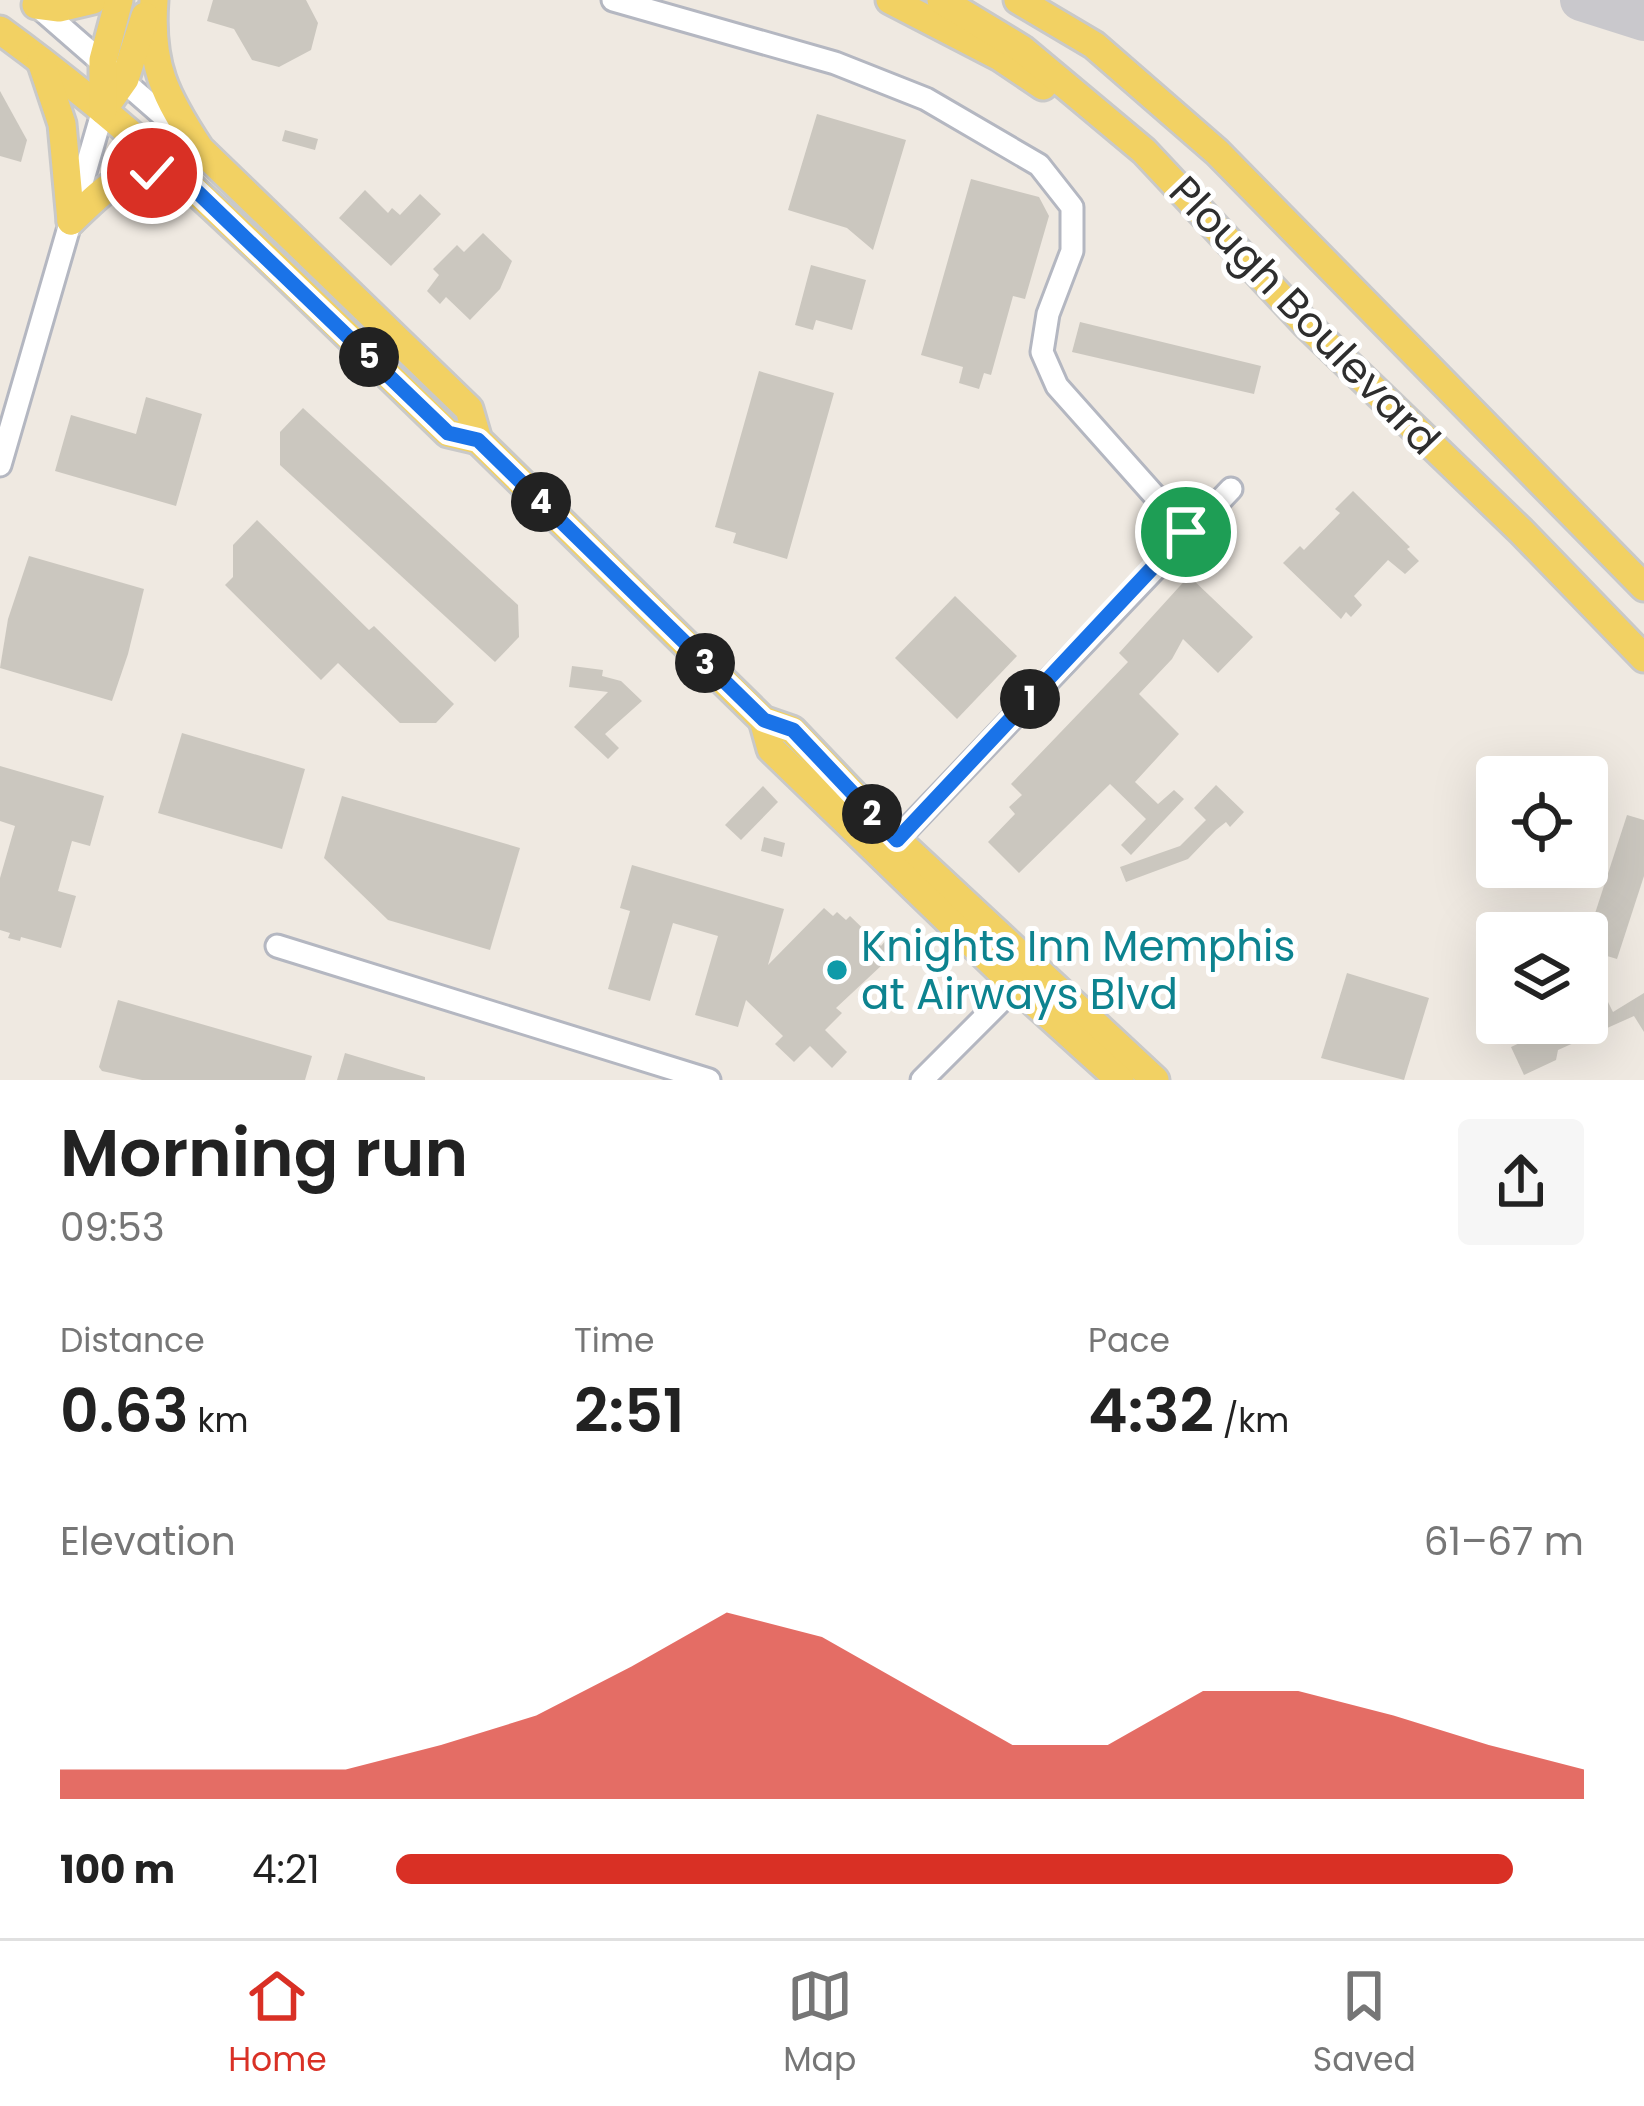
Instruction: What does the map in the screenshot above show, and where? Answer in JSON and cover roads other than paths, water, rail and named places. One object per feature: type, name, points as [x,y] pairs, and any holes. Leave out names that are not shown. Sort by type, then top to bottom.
[{"type":"main road","points":[[33,2],[59,8],[93,0]]},
{"type":"main road","points":[[103,110],[103,60],[119,0]]},
{"type":"main road","points":[[103,110],[125,79],[152,0]]},
{"type":"main road","points":[[152,0],[152,44],[159,76],[200,149],[470,409],[478,440],[764,720],[793,730],[889,848],[1024,978],[1120,1080]]},
{"type":"main road","points":[[890,0],[1000,58],[1144,151]]},
{"type":"main road","name":"Plough Boulevard","points":[[941,0],[1022,49],[1144,151],[1305,322],[1521,531],[1644,658]]},
{"type":"main road","name":"Plough Boulevard","points":[[1018,0],[1094,45],[1216,152],[1644,586]]},
{"type":"main road","points":[[1041,0],[1094,45]]},
{"type":"main road","points":[[0,30],[186,181],[448,433],[478,440]]},
{"type":"main road","points":[[40,59],[62,124],[71,221]]},
{"type":"main road","points":[[71,221],[100,193],[134,174],[186,181]]},
{"type":"main road","points":[[1024,978],[1154,1080]]},
{"type":"street","points":[[613,0],[835,63],[926,99],[1040,166],[1072,207],[1072,251],[1048,314],[1042,352],[1057,386],[1186,532]]},
{"type":"street","points":[[33,2],[200,149]]},
{"type":"street","points":[[0,465],[103,110]]},
{"type":"street","points":[[343,332],[366,309]]},
{"type":"street","points":[[889,848],[1231,489]]},
{"type":"street","points":[[277,946],[710,1080]]},
{"type":"street","points":[[922,1080],[1024,978]]},
{"type":"place","name":"Knights Inn Memphis at Airways Blvd","points":[[837,970]]}]
